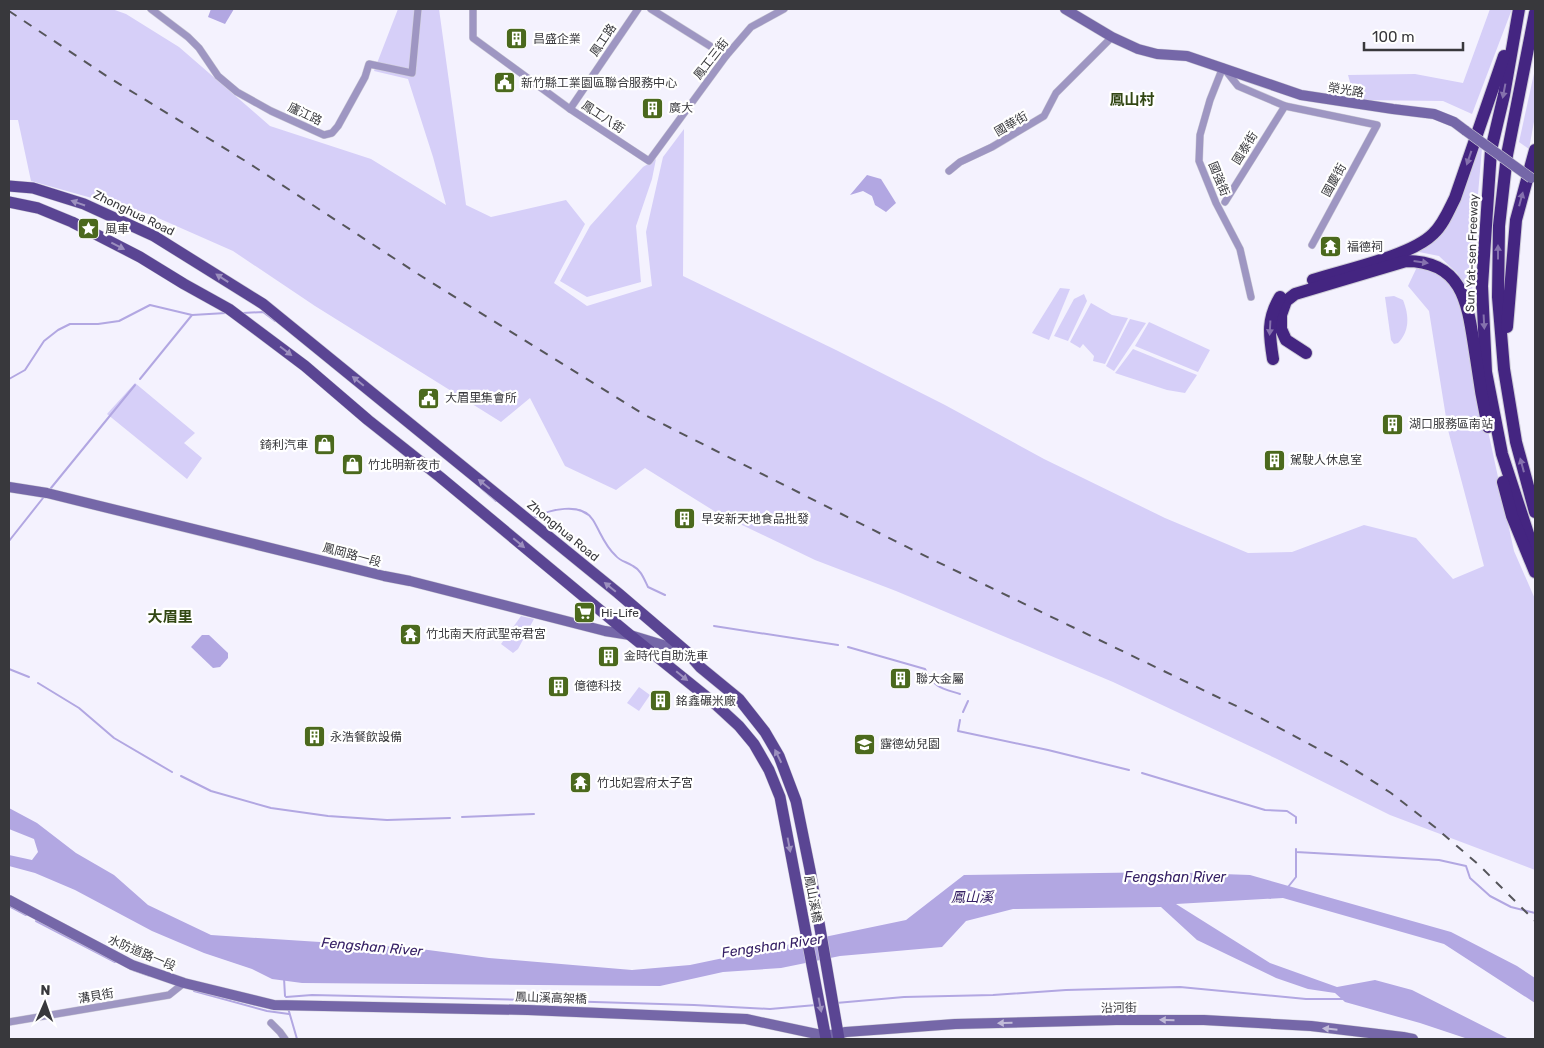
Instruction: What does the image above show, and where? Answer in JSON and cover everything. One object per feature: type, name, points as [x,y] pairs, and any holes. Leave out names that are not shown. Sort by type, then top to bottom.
[{"type":"highway","points":[[1273,359],[1269,332],[1272,313],[1280,298],[1291,288],[1408,251],[1433,235],[1455,198],[1518,11]]},
{"type":"highway","name":"Sun Yat-sen Freeway","points":[[1518,11],[1504,95],[1490,150],[1482,286],[1486,372],[1502,454],[1535,555]]},
{"type":"highway","name":"Sun Yat-sen Freeway","points":[[1535,13],[1507,155],[1499,226],[1498,297],[1504,369],[1516,442],[1535,512]]},
{"type":"highway","points":[[1504,369],[1514,234],[1519,207],[1535,150]]},
{"type":"highway","points":[[1306,353],[1286,340],[1281,329],[1280,315],[1286,301],[1295,294],[1406,261],[1423,261],[1441,268],[1454,280],[1462,291],[1469,312],[1480,389],[1491,439],[1512,516],[1535,572]]},
{"type":"main road","name":"Zhonghua Road","points":[[9,186],[33,188],[84,204],[154,236],[275,313],[618,593],[687,652],[700,667],[739,699],[765,732],[779,756],[796,801]]},
{"type":"main road","points":[[9,202],[38,208],[72,222],[140,256],[184,284],[229,309],[305,366],[630,635]]},
{"type":"main road","name":"鳳山溪橋","points":[[630,635],[740,726],[754,744],[769,770],[780,798],[826,1038]]},
{"type":"main road","name":"鳳山溪橋","points":[[796,801],[839,1037]]},
{"type":"street","name":"廬江路","points":[[151,9],[188,37],[199,48],[218,76],[236,92],[271,111],[324,135],[332,133],[338,126],[365,76],[369,64],[412,74],[418,9]]},
{"type":"street","name":"鳳工八街","points":[[473,9],[473,38],[570,109],[649,161]]},
{"type":"street","name":"鳳工路","points":[[570,109],[638,9]]},
{"type":"street","points":[[652,9],[726,56]]},
{"type":"street","name":"鳳工三街","points":[[649,161],[726,56],[751,27],[784,9]]},
{"type":"street","name":"榮光路","points":[[1066,9],[1112,37],[1138,50],[1156,54],[1187,56],[1301,95],[1434,114],[1454,122],[1533,180]]},
{"type":"street","name":"國華街","points":[[949,171],[960,162],[992,147],[1044,116],[1056,93],[1112,37]]},
{"type":"street","points":[[1223,67],[1238,86],[1285,106]]},
{"type":"street","name":"國強街","points":[[1223,67],[1210,100],[1200,135],[1199,161],[1216,203],[1240,249],[1251,297]]},
{"type":"street","name":"國慶街","points":[[1285,106],[1377,125],[1312,245]]},
{"type":"street","name":"國泰街","points":[[1225,202],[1285,106]]},
{"type":"street","name":"鳳岡路一段","points":[[9,486],[47,493],[410,581],[605,631],[630,635],[687,652]]},
{"type":"street","name":"水防道路一段","points":[[9,900],[132,965],[184,983],[274,1005]]},
{"type":"street","name":"溝貝街","points":[[9,1022],[170,994],[184,983]]},
{"type":"street","name":"鳳山溪高架橋","points":[[274,1005],[528,1010],[746,1019],[826,1038]]},
{"type":"street","name":"沿河街","points":[[826,1038],[954,1024],[1204,1020],[1310,1026],[1413,1039]]},
{"type":"street","points":[[271,1023],[285,1039]]},
{"type":"shaded area","points":[[9,9],[112,9],[126,14],[179,47],[270,126],[371,159],[446,205],[408,79],[374,71],[398,9],[439,9],[466,205],[491,217],[566,200],[585,224],[554,283],[587,306],[652,286],[646,232],[663,157],[684,129],[683,276],[945,405],[1044,459],[1165,518],[1248,553],[1292,552],[1364,525],[1416,538],[1453,579],[1484,566],[1448,430],[1429,311],[1408,286],[1417,267],[1438,271],[1454,289],[1461,306],[1514,551],[1535,599],[1535,870],[1390,815],[1275,758],[1113,682],[896,591],[815,560],[719,514],[645,468],[616,490],[565,466],[530,398],[501,422],[315,306],[233,251],[149,214],[31,181],[18,120],[9,120]]},
{"type":"shaded area","points":[[1490,9],[1512,9],[1472,114],[1443,101],[1355,100],[1348,75],[1415,74],[1463,83]]},
{"type":"shaded area","points":[[1535,69],[1535,116],[1529,149],[1519,142]]},
{"type":"shaded area","points":[[1477,146],[1482,148],[1473,252],[1472,304],[1457,273],[1439,256],[1414,251],[1435,240]]},
{"type":"shaded area","points":[[656,159],[652,179],[636,226],[641,282],[587,297],[560,281],[590,226],[643,167]]},
{"type":"shaded area","points":[[1060,288],[1070,289],[1049,340],[1032,333]]},
{"type":"shaded area","points":[[1084,294],[1087,301],[1068,341],[1054,336],[1074,299]]},
{"type":"shaded area","points":[[1394,296],[1403,300],[1407,323],[1402,338],[1398,343],[1394,344],[1391,340],[1385,297]]},
{"type":"shaded area","points":[[1091,303],[1112,315],[1128,318],[1105,364],[1093,361],[1094,356],[1083,344],[1080,348],[1070,342]]},
{"type":"shaded area","points":[[1130,319],[1146,323],[1114,371],[1106,366]]},
{"type":"shaded area","points":[[1149,322],[1210,350],[1198,372],[1135,346]]},
{"type":"shaded area","points":[[1133,349],[1197,375],[1185,393],[1167,390],[1115,373]]},
{"type":"shaded area","points":[[135,383],[195,433],[184,443],[202,458],[187,479],[107,414]]},
{"type":"shaded area","points":[[521,616],[534,619],[518,649],[513,653],[501,644]]},
{"type":"shaded area","points":[[639,687],[650,695],[639,711],[627,703]]},
{"type":"water","points":[[211,9],[234,9],[225,24],[208,17]]},
{"type":"water","points":[[867,175],[881,179],[896,203],[886,212],[875,205],[872,196],[863,191],[850,195]]},
{"type":"water","points":[[202,635],[209,635],[228,653],[228,658],[220,667],[213,668],[191,647]]},
{"type":"water","name":"鳳山溪","points":[[9,808],[37,823],[76,853],[114,875],[148,905],[211,935],[413,948],[489,958],[632,970],[690,965],[906,920],[964,875],[1166,872],[1250,875],[1451,932],[1517,966],[1535,978],[1535,1003],[1444,944],[1283,898],[1176,904],[1270,963],[1337,987],[1375,980],[1412,990],[1509,1039],[1468,1039],[1345,1002],[1335,993],[1308,989],[1276,978],[1197,940],[1161,907],[1013,909],[966,921],[942,947],[840,956],[781,968],[723,972],[660,986],[302,983],[272,979],[252,969],[204,953],[152,931],[75,890],[35,873],[9,866],[9,855],[32,860],[38,852],[34,839],[9,829]]},
{"type":"waterway","points":[[9,379],[25,370],[44,341],[58,330],[70,324],[98,324],[119,321],[150,305],[192,315],[226,313]]},
{"type":"waterway","points":[[243,313],[263,312],[275,321]]},
{"type":"waterway","points":[[140,379],[192,315]]},
{"type":"waterway","points":[[51,488],[135,385]]},
{"type":"waterway","points":[[481,488],[496,501]]},
{"type":"waterway","points":[[9,541],[43,498]]},
{"type":"waterway","points":[[533,518],[547,512],[564,509],[573,509],[588,514],[612,552],[638,570],[648,587],[665,595]]},
{"type":"waterway","points":[[714,626],[838,645]]},
{"type":"waterway","points":[[848,647],[925,669],[935,684],[960,694]]},
{"type":"waterway","points":[[9,669],[29,677]]},
{"type":"waterway","points":[[38,683],[79,708],[114,738],[172,772]]},
{"type":"waterway","points":[[963,712],[968,701]]},
{"type":"waterway","points":[[960,720],[958,731],[1129,770]]},
{"type":"waterway","points":[[1142,773],[1265,810],[1287,811],[1296,817],[1296,823]]},
{"type":"waterway","points":[[181,776],[211,791],[271,808],[328,816],[387,820],[450,818]]},
{"type":"waterway","points":[[462,817],[534,814]]},
{"type":"waterway","points":[[1296,849],[1296,852],[1439,860],[1466,866],[1470,878],[1490,896],[1511,907],[1535,913]]},
{"type":"waterway","points":[[1288,887],[1296,877],[1296,852]]},
{"type":"waterway","points":[[9,906],[26,915]]},
{"type":"waterway","points":[[36,921],[115,962]]},
{"type":"waterway","points":[[133,970],[150,976]]},
{"type":"waterway","points":[[284,978],[285,996]]},
{"type":"waterway","points":[[836,1003],[904,997],[1180,987],[1306,999],[1343,999]]},
{"type":"waterway","points":[[194,991],[267,1011],[289,1014]]},
{"type":"waterway","points":[[286,997],[312,995],[528,1000],[770,1009],[816,1005]]},
{"type":"waterway","points":[[288,1008],[297,1039]]},
{"type":"railway","points":[[9,11],[108,77],[247,162],[418,274],[643,414],[919,553],[1259,717],[1343,762],[1391,793],[1436,828],[1479,865],[1535,921]]},
{"type":"place","name":"昌盛企業","points":[[517,39]]},
{"type":"place","name":"新竹縣工業園區聯合服務中心","points":[[505,83]]},
{"type":"place","name":"廣大","points":[[653,108]]},
{"type":"place","name":"風車","points":[[89,229]]},
{"type":"place","name":"福德祠","points":[[1331,247]]},
{"type":"place","name":"大眉里集會所","points":[[429,398]]},
{"type":"place","name":"湖口服務區南站","points":[[1393,424]]},
{"type":"place","name":"錡利汽車","points":[[324,445]]},
{"type":"place","name":"駕駛人休息室","points":[[1274,460]]},
{"type":"place","name":"竹北明新夜市","points":[[352,465]]},
{"type":"place","name":"早安新天地食品批發","points":[[685,519]]},
{"type":"place","name":"Hi-Life","points":[[585,613]]},
{"type":"place","name":"竹北南天府武聖帝君宮","points":[[410,634]]},
{"type":"place","name":"金時代自助洗車","points":[[608,656]]},
{"type":"place","name":"聯大金屬","points":[[900,679]]},
{"type":"place","name":"億德科技","points":[[558,686]]},
{"type":"place","name":"銘鑫碾米廠","points":[[660,701]]},
{"type":"place","name":"永浩餐飲設備","points":[[314,737]]},
{"type":"place","name":"露德幼兒園","points":[[864,744]]},
{"type":"place","name":"竹北妃雲府太子宮","points":[[581,783]]},
{"type":"district","name":"鳳山村","points":[[1132,100]]},
{"type":"district","name":"大眉里","points":[[170,617]]},
{"type":"water label","name":"Fengshan River","points":[[1175,877]]},
{"type":"water label","name":"Fengshan River","points":[[772,946]]},
{"type":"water label","name":"Fengshan River","points":[[372,947]]}]
